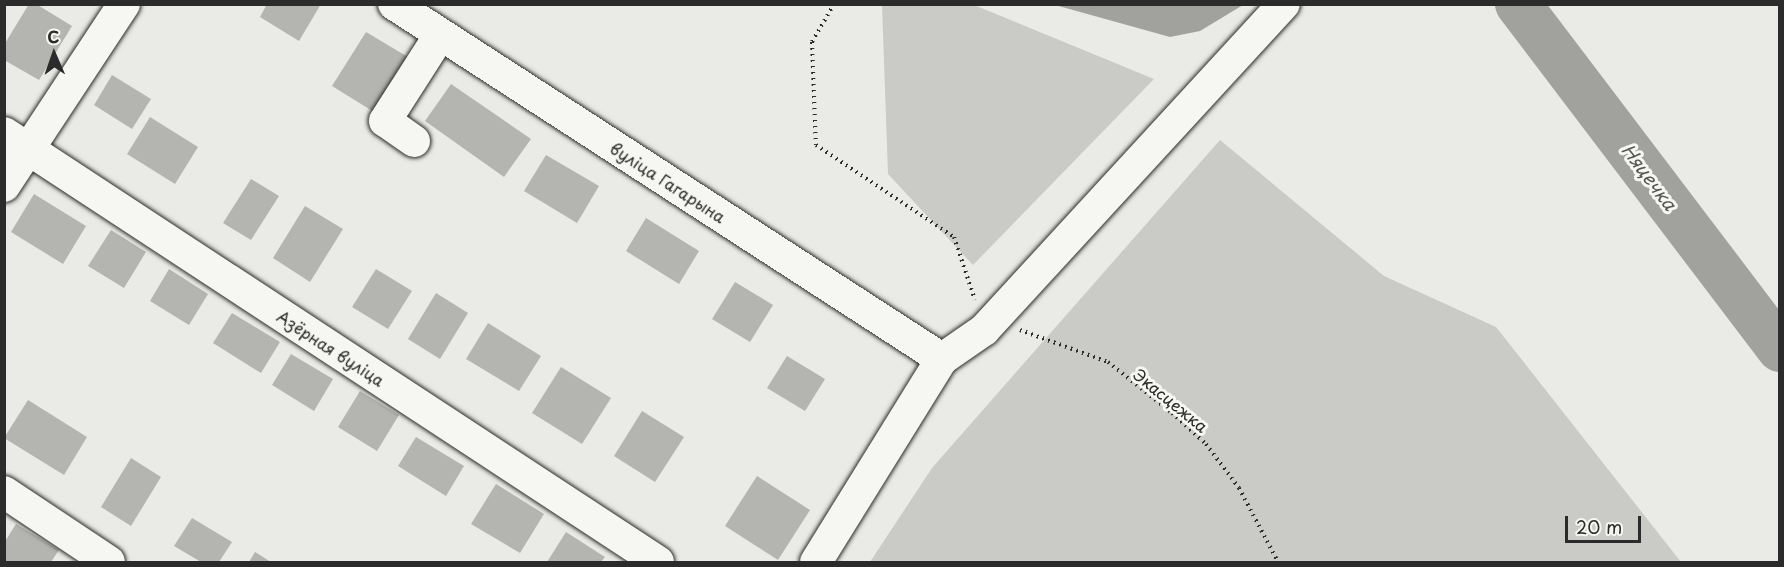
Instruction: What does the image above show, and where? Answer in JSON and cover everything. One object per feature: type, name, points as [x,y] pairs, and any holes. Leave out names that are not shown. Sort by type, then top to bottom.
[{"type":"street","points":[[4,186],[17,141],[124,4]]},
{"type":"street","name":"вуліца Гагарына","points":[[394,4],[942,359]]},
{"type":"street","points":[[816,562],[942,359],[992,321],[1284,4]]},
{"type":"street","points":[[414,141],[385,121],[440,35]]},
{"type":"street","name":"Азёрная вуліца","points":[[17,141],[658,562]]},
{"type":"street","points":[[4,492],[109,562]]},
{"type":"path","points":[[834,4],[812,42],[816,145],[954,237],[992,321]]},
{"type":"path","name":"Экасцежка","points":[[992,321],[1108,362],[1172,413],[1206,444],[1239,488],[1278,562]]},
{"type":"shaded area","points":[[1243,4],[1200,31],[1170,37],[1055,5]]},
{"type":"shaded area","points":[[882,5],[974,5],[1154,79],[973,265],[888,174]]},
{"type":"shaded area","points":[[1220,140],[1384,276],[1496,327],[1681,562],[870,562],[932,468]]},
{"type":"building","points":[[29,4],[36,4],[72,26],[39,80],[4,60],[4,45]]},
{"type":"building","points":[[267,4],[321,4],[299,41],[260,17]]},
{"type":"building","points":[[366,32],[408,57],[374,112],[332,86]]},
{"type":"building","points":[[112,75],[151,99],[132,129],[94,105]]},
{"type":"building","points":[[451,84],[531,139],[504,177],[425,121]]},
{"type":"building","points":[[150,117],[198,147],[175,184],[127,154]]},
{"type":"building","points":[[546,155],[599,186],[577,223],[524,191]]},
{"type":"building","points":[[251,179],[279,196],[251,240],[223,223]]},
{"type":"building","points":[[34,194],[86,226],[63,264],[11,232]]},
{"type":"building","points":[[305,206],[343,229],[310,282],[273,258]]},
{"type":"building","points":[[646,218],[699,251],[679,284],[626,251]]},
{"type":"building","points":[[111,230],[146,252],[124,288],[88,266]]},
{"type":"building","points":[[169,269],[208,294],[189,325],[150,301]]},
{"type":"building","points":[[376,269],[412,291],[388,329],[352,307]]},
{"type":"building","points":[[735,282],[773,305],[750,342],[712,319]]},
{"type":"building","points":[[436,293],[468,313],[440,359],[408,339]]},
{"type":"building","points":[[232,313],[280,342],[261,373],[213,343]]},
{"type":"building","points":[[488,323],[541,356],[519,391],[466,359]]},
{"type":"building","points":[[291,354],[333,379],[314,411],[272,385]]},
{"type":"building","points":[[787,356],[825,379],[805,411],[767,388]]},
{"type":"building","points":[[561,367],[611,398],[582,444],[532,413]]},
{"type":"building","points":[[360,391],[399,415],[377,451],[338,427]]},
{"type":"building","points":[[28,400],[87,437],[64,475],[4,438]]},
{"type":"building","points":[[642,411],[684,437],[655,482],[614,456]]},
{"type":"building","points":[[416,437],[464,466],[446,496],[398,466]]},
{"type":"building","points":[[131,458],[161,477],[131,526],[101,507]]},
{"type":"building","points":[[757,476],[810,510],[778,560],[725,526]]},
{"type":"building","points":[[496,484],[544,514],[520,553],[471,524]]},
{"type":"building","points":[[192,518],[232,542],[219,562],[201,562],[174,546]]},
{"type":"building","points":[[16,524],[59,550],[51,562],[4,562],[4,543]]},
{"type":"building","points":[[566,532],[605,557],[601,562],[547,562]]},
{"type":"building","points":[[255,552],[271,562],[249,562]]},
{"type":"waterway","name":"Няцечка","points":[[1518,4],[1780,349]]}]
